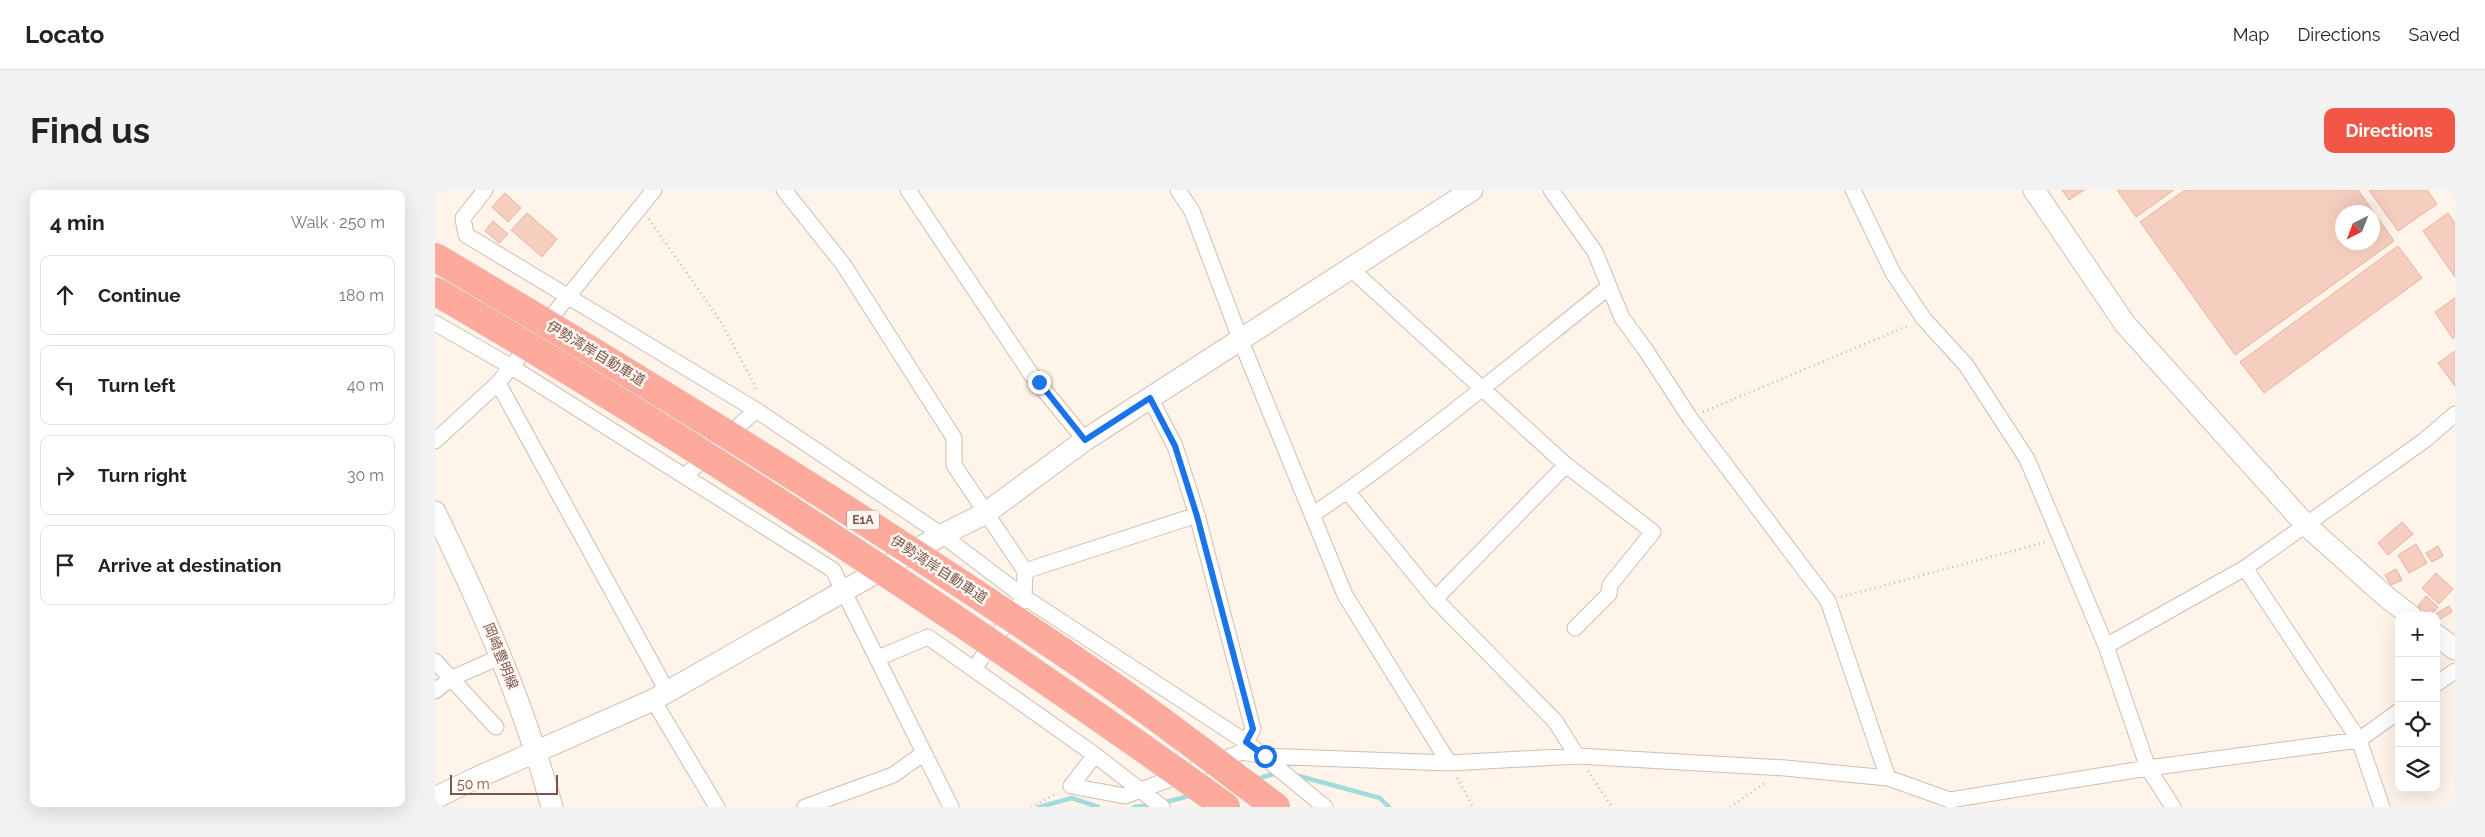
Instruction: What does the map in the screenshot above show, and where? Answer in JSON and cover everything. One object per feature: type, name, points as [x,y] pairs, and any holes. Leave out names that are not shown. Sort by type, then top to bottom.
[{"type":"highway","name":"伊勢湾岸自動車道","points":[[435,257],[705,419],[950,576],[1104,680],[1276,807]]},
{"type":"highway","name":"伊勢湾岸自動車道","points":[[435,291],[556,362],[823,530],[1087,708],[1226,807]]},
{"type":"street","points":[[485,190],[463,218],[466,235],[756,410],[942,535],[1025,597],[1246,742],[1325,807]]},
{"type":"street","points":[[435,441],[498,383],[654,190]]},
{"type":"street","points":[[784,190],[843,264],[953,438],[954,465],[1025,571],[1025,597],[974,669]]},
{"type":"street","points":[[908,190],[1031,374],[1085,440]]},
{"type":"street","points":[[1178,190],[1192,211],[1241,341],[1345,595],[1449,763]]},
{"type":"street","points":[[435,798],[660,696],[942,535],[986,514],[1085,440],[1241,341],[1471,190]]},
{"type":"street","points":[[1551,190],[1595,252],[1622,318],[1691,418],[1828,601],[1888,778]]},
{"type":"street","points":[[1853,190],[1893,274],[1924,319],[1966,365],[2027,459],[2059,539],[2106,646],[2148,768],[2173,807]]},
{"type":"street","points":[[2034,190],[2125,324],[2306,525],[2384,595],[2406,612]]},
{"type":"street","points":[[1351,268],[1566,465],[1653,532],[1610,585],[1609,594],[1575,628]]},
{"type":"street","points":[[1312,515],[1347,492],[1609,287]]},
{"type":"street","points":[[435,323],[510,366],[833,570],[951,807]]},
{"type":"street","points":[[498,383],[717,807]]},
{"type":"street","points":[[1150,398],[1175,446],[1197,516],[1253,729],[1246,742]]},
{"type":"street","points":[[685,476],[756,410]]},
{"type":"street","points":[[2106,646],[2245,568],[2425,440],[2455,414]]},
{"type":"street","points":[[1435,598],[1566,465]]},
{"type":"street","points":[[1347,492],[1435,598],[1555,721],[1577,756]]},
{"type":"street","name":"岡崎豊明線","points":[[435,512],[479,601],[502,656],[537,751],[552,807]]},
{"type":"street","points":[[1025,571],[1197,516]]},
{"type":"street","points":[[2245,568],[2359,740],[2383,807]]},
{"type":"street","points":[[878,658],[928,637],[1095,755],[1162,807]]},
{"type":"street","points":[[2440,638],[2455,649]]},
{"type":"street","points":[[435,691],[450,680],[502,656]]},
{"type":"street","points":[[435,661],[450,680],[496,727]]},
{"type":"street","points":[[2440,681],[2455,671]]},
{"type":"street","points":[[1095,755],[1071,786],[1125,796],[1242,752],[1265,756],[1449,763],[1577,756],[1785,768],[1888,778],[1951,800],[2148,768],[2359,740],[2395,714]]},
{"type":"street","points":[[805,807],[893,775],[924,753]]},
{"type":"path","points":[[641,208],[721,322],[755,386],[756,410]]},
{"type":"path","points":[[1691,418],[1924,319]]},
{"type":"path","points":[[1828,601],[2059,539]]},
{"type":"path","points":[[1577,756],[1612,807]]},
{"type":"path","points":[[1449,763],[1473,807]]},
{"type":"path","points":[[1730,807],[1785,768]]},
{"type":"path","points":[[1031,807],[1071,786]]},
{"type":"building","points":[[2062,190],[2084,190],[2069,200]]},
{"type":"building","points":[[2117,190],[2174,190],[2136,217]]},
{"type":"building","points":[[2185,190],[2358,190],[2369,205],[2335,205],[2335,250],[2380,250],[2380,221],[2394,241],[2235,355],[2140,222]]},
{"type":"building","points":[[2369,190],[2427,190],[2437,204],[2398,231]]},
{"type":"building","points":[[505,193],[521,208],[508,222],[492,207]]},
{"type":"building","points":[[527,213],[557,239],[542,257],[511,230]]},
{"type":"building","points":[[2448,213],[2455,223],[2455,277],[2423,231]]},
{"type":"building","points":[[493,221],[508,234],[499,243],[485,231]]},
{"type":"building","points":[[2398,246],[2422,278],[2264,393],[2240,362]]},
{"type":"building","points":[[2455,298],[2455,337],[2453,339],[2435,312]]},
{"type":"building","points":[[2455,351],[2455,386],[2438,363]]},
{"type":"building","points":[[2402,522],[2413,534],[2388,555],[2378,543]]},
{"type":"building","points":[[2416,544],[2427,563],[2409,573],[2398,555]]},
{"type":"building","points":[[2438,546],[2443,556],[2432,562],[2426,553]]},
{"type":"building","points":[[2396,569],[2402,580],[2391,585],[2385,575]]},
{"type":"building","points":[[2436,573],[2453,589],[2439,604],[2422,588]]},
{"type":"building","points":[[2426,596],[2438,607],[2434,612],[2425,612],[2418,606]]},
{"type":"building","points":[[2449,606],[2452,612],[2440,619],[2439,612]]},
{"type":"waterway","points":[[1256,779],[1278,773]]},
{"type":"waterway","points":[[1295,775],[1380,798],[1389,807]]},
{"type":"waterway","points":[[1162,803],[1193,795]]},
{"type":"waterway","points":[[1039,807],[1072,798],[1098,807]]},
{"type":"waterway","points":[[1134,807],[1152,805]]},
{"type":"route","points":[[1039,382],[1085,440],[1150,398],[1175,446],[1197,516],[1253,729],[1246,742],[1265,756]]}]
